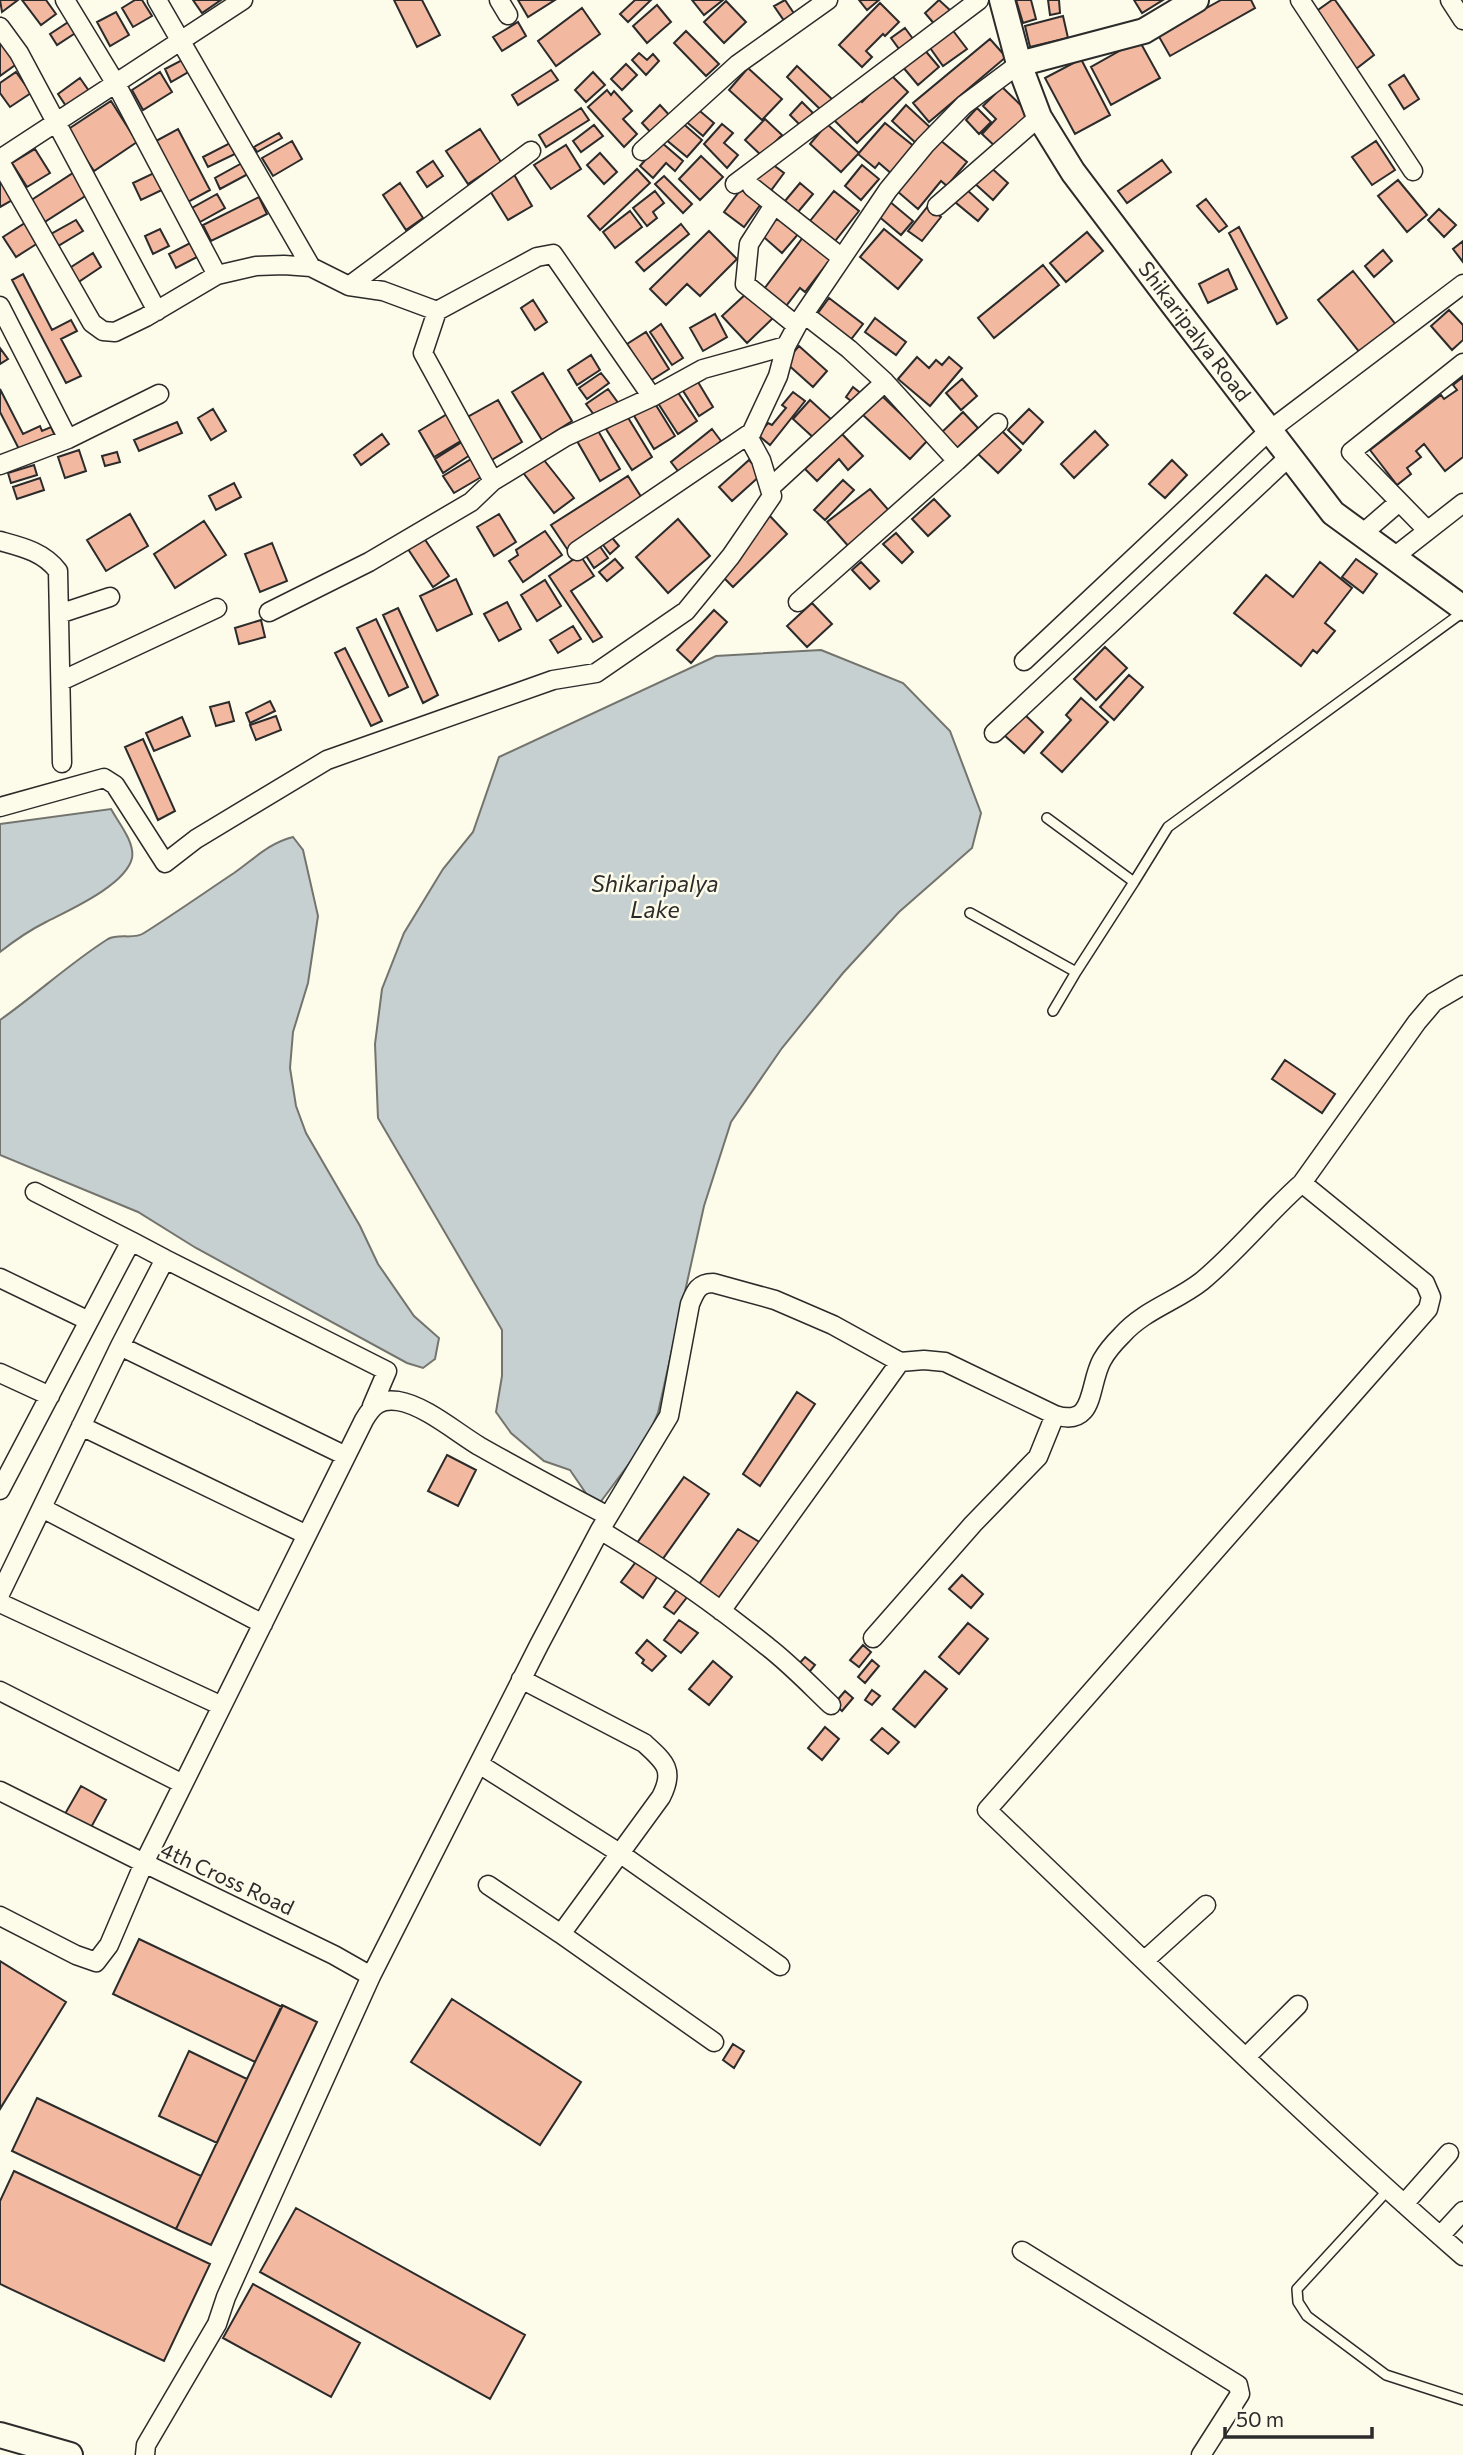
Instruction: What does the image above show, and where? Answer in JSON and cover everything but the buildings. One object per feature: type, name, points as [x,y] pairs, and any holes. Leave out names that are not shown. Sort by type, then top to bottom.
[{"type":"street","points":[[65,0],[116,84],[217,275]]},
{"type":"street","points":[[157,0],[311,267]]},
{"type":"street","points":[[243,0],[1,158],[92,323],[103,331],[115,332],[217,275],[256,266],[284,265],[311,267],[349,286],[383,291],[437,311]]},
{"type":"street","points":[[642,151],[738,64],[828,0]]},
{"type":"street","points":[[842,258],[744,185],[979,0]]},
{"type":"street","name":"Shikaripalya Road","points":[[1002,0],[1019,64],[1039,117],[1073,172],[1334,513],[1463,610]]},
{"type":"street","points":[[0,807],[104,778],[116,785],[165,863],[196,839],[327,760],[553,680],[596,673],[686,611],[731,556],[772,496],[761,460],[749,438],[778,376],[786,346],[888,190],[925,145],[964,105],[1019,64],[1144,32],[1196,0]]},
{"type":"street","points":[[1300,0],[1413,171]]},
{"type":"street","points":[[1450,0],[1463,20]]},
{"type":"street","points":[[0,27],[19,53],[157,310]]},
{"type":"street","points":[[937,206],[1039,117]]},
{"type":"street","points":[[349,286],[531,151]]},
{"type":"street","points":[[774,205],[749,244],[745,284],[849,349],[886,382],[957,461]]},
{"type":"street","points":[[493,481],[423,354],[437,311],[537,257],[553,254],[652,397]]},
{"type":"street","points":[[1024,661],[1270,430],[1463,284]]},
{"type":"street","points":[[0,306],[68,439]]},
{"type":"street","points":[[268,612],[369,562],[460,509],[493,481],[565,437],[652,397],[703,369],[786,346]]},
{"type":"street","points":[[1427,530],[1351,452],[1463,363]]},
{"type":"street","points":[[771,487],[886,382]]},
{"type":"street","points":[[0,465],[68,439],[159,394]]},
{"type":"street","points":[[798,602],[998,423]]},
{"type":"street","points":[[577,551],[752,432]]},
{"type":"street","points":[[995,733],[1290,456]]},
{"type":"street","points":[[1362,534],[1399,502]]},
{"type":"street","points":[[1394,557],[1463,503]]},
{"type":"street","points":[[0,541],[31,550],[51,561],[58,571],[62,763]]},
{"type":"street","points":[[59,614],[110,597]]},
{"type":"street","points":[[61,681],[217,608]]},
{"type":"street","points":[[145,2455],[146,2445],[217,2324],[226,2297],[371,1976],[604,1523],[669,1416],[690,1304],[698,1287],[713,1283],[775,1300],[833,1325],[900,1362],[945,1362],[1055,1416],[1071,1419],[1078,1417],[1087,1406],[1102,1360],[1123,1333],[1145,1315],[1200,1283],[1303,1183],[1417,1022],[1434,1002],[1463,985]]},
{"type":"street","points":[[1303,1183],[1425,1283],[1431,1297],[1428,1309],[987,1810],[1246,2057],[1463,2256]]},
{"type":"street","points":[[0,1791],[144,1863],[387,1371],[35,1192]]},
{"type":"street","points":[[2,1479],[50,1396],[131,1241]]},
{"type":"street","points":[[3,1582],[165,1259]]},
{"type":"street","points":[[0,1278],[89,1321]]},
{"type":"street","points":[[120,1346],[346,1456]]},
{"type":"street","points":[[721,1611],[900,1362]]},
{"type":"street","points":[[0,1373],[50,1396]]},
{"type":"street","points":[[372,1406],[383,1401],[413,1405],[604,1523],[770,1648],[831,1705]]},
{"type":"street","points":[[873,1638],[973,1524],[1038,1457],[1055,1416]]},
{"type":"street","points":[[81,1426],[307,1535]]},
{"type":"street","points":[[42,1508],[263,1624]]},
{"type":"street","points":[[0,1603],[222,1706]]},
{"type":"street","points":[[522,1679],[644,1743],[659,1756],[668,1770],[668,1783],[661,1797],[561,1934]]},
{"type":"street","points":[[0,1691],[183,1784]]},
{"type":"street","points":[[479,1764],[618,1853],[780,1966]]},
{"type":"street","name":"4th Cross Road","points":[[0,1916],[76,1955],[96,1962],[109,1945],[144,1863],[334,1955],[371,1976]]},
{"type":"street","points":[[488,1885],[714,2042]]},
{"type":"street","points":[[1145,1961],[1206,1905]]},
{"type":"street","points":[[1246,2057],[1298,2005]]},
{"type":"street","points":[[1404,2204],[1449,2153]]},
{"type":"street","points":[[1440,2235],[1463,2211]]},
{"type":"street","points":[[1022,2251],[1238,2385],[1240,2394],[1201,2455]]},
{"type":"street","points":[[0,2435],[70,2455]]},
{"type":"lane","points":[[1053,1011],[1168,827],[1463,610]]},
{"type":"lane","points":[[1047,818],[1134,882]]},
{"type":"lane","points":[[970,913],[1076,972]]},
{"type":"lane","points":[[1388,2190],[1297,2289],[1298,2302],[1307,2316],[1386,2375],[1463,2400]]},
{"type":"water","name":"Shikaripalya Lake","points":[[821,650],[903,683],[950,731],[981,813],[972,848],[899,912],[843,973],[782,1048],[731,1122],[704,1206],[658,1413],[646,1441],[596,1508],[570,1470],[544,1461],[511,1433],[496,1412],[502,1376],[502,1330],[378,1118],[375,1044],[382,989],[404,933],[443,869],[473,832],[499,757],[716,656]]},
{"type":"water","points":[[111,809],[131,845],[132,858],[128,868],[95,896],[34,929],[0,952],[0,824]]},
{"type":"water","points":[[293,837],[303,850],[318,916],[308,983],[293,1032],[290,1068],[296,1106],[306,1133],[360,1226],[378,1264],[414,1316],[439,1338],[435,1359],[423,1368],[407,1363],[196,1248],[138,1212],[0,1155],[0,1020],[108,939],[144,933],[269,847]]}]
